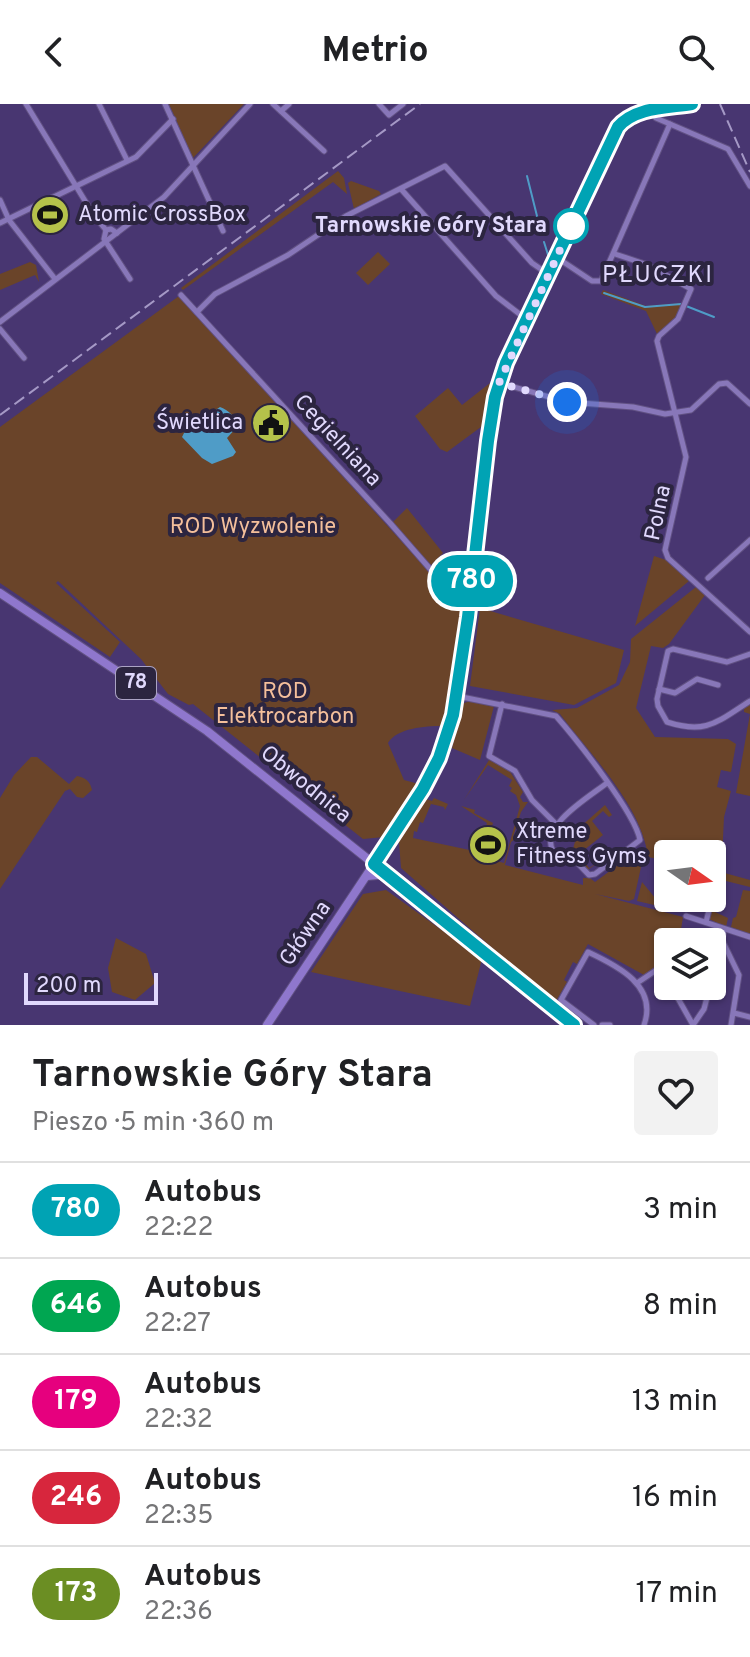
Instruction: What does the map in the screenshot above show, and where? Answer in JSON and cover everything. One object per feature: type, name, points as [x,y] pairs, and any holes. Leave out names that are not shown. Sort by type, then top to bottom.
[{"type":"main road","name":"Obwodnica","points":[[0,593],[207,731],[374,864]]},
{"type":"main road","name":"Główna","points":[[267,1025],[374,864]]},
{"type":"main road","points":[[366,876],[388,874]]},
{"type":"street","points":[[26,104],[75,187],[106,230]]},
{"type":"street","points":[[99,104],[127,161]]},
{"type":"street","points":[[165,104],[223,231]]},
{"type":"street","points":[[0,322],[164,197],[250,104]]},
{"type":"street","points":[[273,104],[324,151]]},
{"type":"street","points":[[281,111],[289,104]]},
{"type":"street","points":[[379,104],[389,115],[403,104]]},
{"type":"street","points":[[374,864],[417,801],[448,733],[457,696],[488,441],[499,383],[526,319],[618,127],[629,117],[692,104]]},
{"type":"street","points":[[653,110],[656,118],[728,149],[750,186]]},
{"type":"street","points":[[0,223],[127,161],[143,151],[173,119]]},
{"type":"street","points":[[556,257],[592,281],[599,282],[604,277],[670,124]]},
{"type":"street","points":[[197,312],[223,289],[288,255],[354,212],[445,166],[532,263],[548,274]]},
{"type":"street","points":[[401,189],[496,296],[526,319]]},
{"type":"street","points":[[0,200],[9,220],[55,279]]},
{"type":"street","points":[[106,230],[117,233]]},
{"type":"street","points":[[106,230],[103,236],[105,242],[130,279]]},
{"type":"street","points":[[615,254],[648,265],[688,286],[691,291],[676,322],[659,336],[657,343],[676,413]]},
{"type":"street","name":"Cegielniana","points":[[181,295],[459,602],[469,607]]},
{"type":"street","points":[[0,329],[24,358]]},
{"type":"street","points":[[499,383],[579,404],[633,407],[657,414],[691,410],[719,384],[725,383],[732,385],[750,404]]},
{"type":"street","name":"Polna","points":[[676,413],[686,461],[665,545],[666,554],[750,632]]},
{"type":"street","points":[[708,578],[750,540]]},
{"type":"street","points":[[750,662],[749,654],[727,662],[673,649],[668,651],[658,706],[664,719],[671,724],[697,729],[708,727],[750,701]]},
{"type":"street","points":[[659,689],[672,694],[697,679],[718,685]]},
{"type":"street","points":[[457,696],[553,714],[607,783],[631,818],[640,840],[595,874],[589,875],[571,856],[552,849],[550,839],[555,823],[607,783]]},
{"type":"street","points":[[502,704],[489,756],[515,771],[532,800],[555,823]]},
{"type":"street","name":"Obwodnica","points":[[374,864],[574,1025]]},
{"type":"street","points":[[706,922],[708,912]]},
{"type":"street","points":[[686,916],[720,928]]},
{"type":"street","points":[[726,931],[750,937]]},
{"type":"street","points":[[726,943],[733,952],[739,975],[731,1025]]},
{"type":"street","points":[[594,1025],[561,1000],[587,952],[637,983],[647,1001],[644,1025]]},
{"type":"street","points":[[637,983],[654,972]]},
{"type":"street","points":[[679,1000],[692,1025],[707,1000]]},
{"type":"street","points":[[734,1013],[750,1017]]},
{"type":"street","points":[[602,1025],[610,1025]]},
{"type":"green space","points":[[169,104],[244,104],[193,158]]},
{"type":"green space","points":[[338,171],[344,178],[347,194],[333,182],[183,290],[181,288]]},
{"type":"green space","points":[[351,181],[381,194],[354,209],[348,183]]},
{"type":"green space","points":[[378,252],[390,264],[368,285],[356,273]]},
{"type":"green space","points":[[30,262],[36,265],[39,282],[35,275],[0,290],[0,274]]},
{"type":"green space","points":[[603,290],[646,306],[684,303],[676,319],[657,334],[646,311],[601,294]]},
{"type":"green space","name":"ROD Wyzwolenie","points":[[179,296],[461,607],[451,694],[442,726],[405,731],[388,743],[404,780],[419,784],[384,837],[363,839],[193,704],[189,705],[168,694],[141,659],[58,581],[56,583],[120,642],[110,657],[0,583],[0,427]]},
{"type":"green space","points":[[490,383],[485,424],[447,452],[440,449],[415,416],[448,388],[462,405]]},
{"type":"green space","points":[[407,508],[443,553],[430,566],[393,522]]},
{"type":"green space","points":[[654,556],[669,561],[689,581],[635,626]]},
{"type":"green space","points":[[696,587],[705,595],[669,644],[663,648],[651,646],[636,708],[655,737],[728,739],[736,744],[731,772],[721,770],[717,787],[731,791],[724,817],[723,840],[654,840],[654,858],[648,857],[636,819],[613,781],[560,714],[552,710],[577,708],[619,685],[630,662],[631,639]]},
{"type":"green space","points":[[480,608],[624,650],[616,683],[574,705],[470,686]]},
{"type":"green space","points":[[471,701],[494,706],[480,760],[452,748],[457,728],[450,743],[461,703],[461,711],[464,703]]},
{"type":"green space","points":[[750,704],[750,714],[744,712],[744,708]]},
{"type":"green space","points":[[750,714],[750,796],[736,793]]},
{"type":"green space","points":[[31,757],[37,757],[69,784],[77,776],[85,779],[92,790],[83,798],[77,797],[70,789],[65,791],[0,889],[0,798],[14,775]]},
{"type":"green space","points":[[489,760],[509,770],[523,792],[520,797],[523,802],[528,802],[521,812],[505,865],[583,885],[583,878],[595,882],[641,848],[643,858],[634,899],[629,901],[595,894],[654,909],[654,912],[683,917],[681,928],[654,928],[654,968],[644,975],[588,944],[577,964],[573,962],[564,980],[567,982],[555,1003],[401,868],[399,842],[426,799],[432,801],[434,798],[448,804],[445,810],[431,804],[413,838],[479,852],[481,859],[480,850],[487,823],[461,806],[475,810],[474,813],[493,823],[482,857],[504,863],[520,806],[516,795],[510,791],[512,780],[488,765],[464,800]]},
{"type":"green space","points":[[605,805],[612,815],[609,817],[603,811],[592,821],[603,835],[579,854],[589,868],[602,860],[586,871],[572,852],[579,828]]},
{"type":"green space","points":[[726,873],[750,880],[750,887],[726,881]]},
{"type":"green space","points":[[642,882],[654,897],[654,905],[637,901]]},
{"type":"green space","points":[[386,890],[482,959],[470,1006],[311,972],[363,894]]},
{"type":"green space","points":[[743,890],[750,891],[750,934],[731,927]]},
{"type":"green space","points":[[711,912],[728,918],[726,927],[709,919]]},
{"type":"green space","points":[[116,938],[146,954],[155,983],[135,1000],[112,992],[108,968]]},
{"type":"water","points":[[220,407],[235,420],[237,427],[227,438],[236,452],[212,464],[182,437],[185,431]]},
{"type":"waterway","points":[[527,176],[541,232]]},
{"type":"waterway","points":[[544,242],[549,258]]},
{"type":"waterway","points":[[604,293],[645,307],[681,304],[714,317]]},
{"type":"railway","points":[[0,415],[420,104]]},
{"type":"railway","points":[[720,104],[750,172]]},
{"type":"bus line","name":"780","points":[[574,1025],[374,864],[423,789],[439,758],[453,715],[468,617],[488,441],[495,397],[506,363],[618,127],[635,114],[692,104]]},
{"type":"place","name":"Atomic CrossBox","points":[[50,215]]},
{"type":"place","name":"Tarnowskie Góry Stara","points":[[571,226]]},
{"type":"place","name":"Świetlica","points":[[271,423]]},
{"type":"place","name":"Xtreme Fitness Gyms","points":[[488,845]]},
{"type":"district","name":"PŁUCZKI","points":[[658,276]]},
{"type":"route","points":[[567,402],[499,383],[571,226]]},
{"type":"park label","name":"ROD Elektrocarbon","points":[[285,704]]}]
